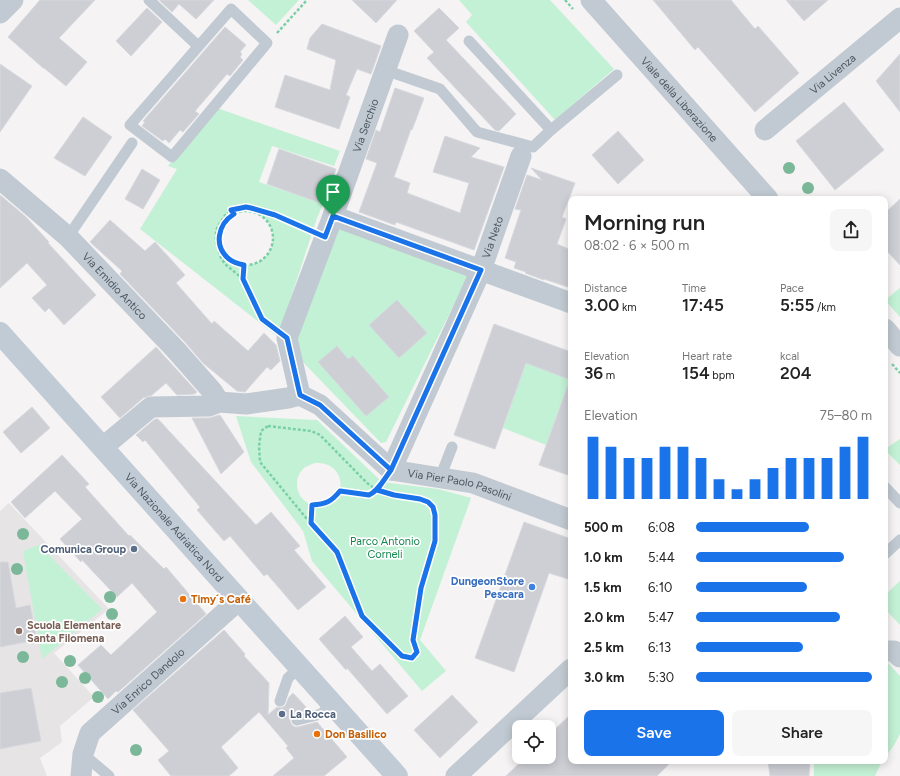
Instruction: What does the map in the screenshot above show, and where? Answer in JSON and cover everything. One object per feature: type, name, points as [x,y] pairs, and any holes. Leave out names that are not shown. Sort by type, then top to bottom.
[{"type":"main road","name":"Via Nazionale Adriatica Nord","points":[[0,333],[397,776]]},
{"type":"street","points":[[0,13],[13,0]]},
{"type":"street","name":"Viale della Liberazione","points":[[591,0],[765,196]]},
{"type":"street","name":"Via Livenza","points":[[766,130],[900,18]]},
{"type":"street","name":"Via Serchio","points":[[287,338],[333,216],[398,35]]},
{"type":"street","name":"Via Neto","points":[[391,470],[481,270],[521,156]]},
{"type":"street","name":"Via Emidio Antico","points":[[0,179],[68,237],[175,349],[212,391],[219,402]]},
{"type":"street","points":[[333,216],[568,302]]},
{"type":"street","points":[[888,333],[900,346]]},
{"type":"street","points":[[103,447],[151,407],[209,406],[219,402],[246,404],[300,395],[287,338]]},
{"type":"street","name":"Via Pier Paolo Pasolini","points":[[300,395],[320,405],[391,470],[473,483],[568,519]]},
{"type":"street","name":"Via Enrico Dandolo","points":[[81,776],[83,754],[90,733],[239,600]]},
{"type":"street","points":[[888,650],[894,651],[900,657]]},
{"type":"street","points":[[456,776],[568,671]]},
{"type":"lane","points":[[149,0],[198,46]]},
{"type":"lane","points":[[231,9],[267,43],[172,157],[130,125],[198,46],[231,9]]},
{"type":"lane","points":[[469,41],[551,130]]},
{"type":"lane","points":[[385,70],[440,89],[477,132],[533,147],[617,74]]},
{"type":"lane","points":[[68,237],[132,143]]},
{"type":"lane","points":[[440,478],[452,447]]},
{"type":"lane","points":[[888,490],[900,503]]},
{"type":"lane","points":[[888,551],[900,540]]},
{"type":"lane","points":[[280,701],[288,678],[300,667]]},
{"type":"lane","points":[[297,720],[321,714],[333,704]]},
{"type":"lane","points":[[83,754],[109,776]]},
{"type":"path","points":[[267,43],[307,0]]},
{"type":"path","points":[[287,338],[262,319],[243,279],[225,264],[221,258],[216,242],[216,231],[226,214],[231,210],[246,207],[275,215],[325,237]]},
{"type":"path","points":[[231,210],[234,214]]},
{"type":"path","points":[[250,211],[265,218],[268,222],[273,234],[273,242],[271,250],[260,262],[244,265],[229,259],[220,246],[219,238],[222,225],[230,217],[239,212],[250,211]]},
{"type":"path","points":[[243,279],[244,265]]},
{"type":"path","points":[[268,426],[311,431],[320,435],[367,483],[377,490],[428,502],[433,507],[435,515],[435,541],[421,588],[413,640],[417,652],[412,658],[402,656],[362,616],[337,552],[260,462],[259,446],[261,431],[268,426]]},
{"type":"path","points":[[311,523],[312,505],[329,502],[340,491],[369,495],[377,490],[391,470]]},
{"type":"shaded area","name":"Scuola Elementare Santa Filomena","points":[[9,503],[109,609],[54,653],[94,697],[60,726],[62,742],[40,758],[47,776],[0,776],[0,511]]},
{"type":"green space","points":[[248,0],[299,0],[276,25]]},
{"type":"green space","points":[[459,0],[550,0],[614,69],[555,120],[466,22],[472,15]]},
{"type":"green space","points":[[217,108],[340,151],[334,166],[272,146],[259,182],[323,204],[278,337],[140,229],[177,169],[168,166]],"holes":[[[245,211],[250,211],[262,216],[270,224],[273,234],[269,253],[262,260],[252,264],[241,264],[232,261],[224,252],[220,242],[219,236],[224,222],[231,216]]]},
{"type":"green space","points":[[335,225],[469,274],[386,442],[381,443],[300,359],[295,339]]},
{"type":"green space","points":[[900,288],[900,317],[888,303],[888,298]]},
{"type":"green space","points":[[526,363],[568,378],[568,384],[546,445],[503,428]]},
{"type":"green space","name":"Parco Antonio Corneli","points":[[236,416],[317,420],[382,482],[438,489],[471,498],[420,640],[446,671],[422,691],[312,561],[303,531],[251,462]],"holes":[[[315,463],[325,464],[333,468],[338,474],[340,489],[337,496],[331,502],[321,506],[311,505],[299,494],[297,480],[304,468]]]},
{"type":"green space","points":[[900,439],[900,465],[888,453],[888,447]]},
{"type":"green space","points":[[39,545],[102,609],[42,659],[23,551]]},
{"type":"green space","points":[[900,581],[900,625],[888,612],[888,592]]},
{"type":"green space","points":[[888,663],[900,676],[900,734],[888,753]]},
{"type":"green space","points":[[814,764],[881,764],[875,776],[814,776]]},
{"type":"building","points":[[40,0],[95,0],[59,38],[87,62],[66,86],[8,37]]},
{"type":"building","points":[[159,0],[214,0],[196,19],[179,4],[172,12]]},
{"type":"building","points":[[352,0],[397,0],[376,23]]},
{"type":"building","points":[[653,0],[731,0],[755,29],[758,26],[799,73],[755,112],[698,47],[695,50]]},
{"type":"building","points":[[786,0],[828,0],[804,21]]},
{"type":"building","points":[[147,8],[162,22],[131,56],[116,41]]},
{"type":"building","points":[[439,8],[459,28],[446,40],[516,114],[499,131],[495,130],[427,58],[434,52],[414,31]]},
{"type":"building","points":[[322,24],[381,46],[371,74],[357,69],[346,95],[350,97],[339,129],[275,107],[285,75],[330,90],[336,60],[307,49],[310,38]]},
{"type":"building","points":[[225,27],[246,45],[240,52],[242,54],[240,57],[243,60],[230,76],[227,74],[195,111],[199,114],[183,132],[180,130],[169,143],[165,139],[163,141],[142,126],[145,122],[143,121]]},
{"type":"building","points":[[900,54],[900,112],[876,81]]},
{"type":"building","points":[[0,64],[32,86],[0,132]]},
{"type":"building","points":[[395,88],[424,98],[394,177],[410,183],[407,193],[460,213],[469,183],[433,172],[445,136],[480,148],[471,157],[504,167],[474,250],[396,222],[395,225],[359,212],[377,163],[366,159],[376,130],[380,132]]},
{"type":"building","points":[[844,102],[884,150],[835,190],[796,141]]},
{"type":"building","points":[[83,117],[112,137],[85,176],[54,158]]},
{"type":"building","points":[[618,131],[644,160],[618,184],[592,155]]},
{"type":"building","points":[[279,149],[336,169],[323,204],[267,184]]},
{"type":"building","points":[[531,168],[575,183],[570,196],[568,196],[568,201],[562,217],[566,219],[557,244],[568,249],[568,287],[544,280],[514,268],[516,262],[505,258],[521,210],[515,209],[527,175],[542,180]]},
{"type":"building","points":[[142,169],[160,180],[143,209],[125,199]]},
{"type":"building","points":[[0,195],[26,217],[96,295],[64,325],[49,308],[45,312],[32,298],[47,285],[27,263],[0,288]]},
{"type":"building","points":[[900,199],[900,265],[888,252],[888,210]]},
{"type":"building","points":[[110,220],[145,251],[155,242],[185,275],[176,283],[212,324],[214,321],[248,351],[264,333],[276,345],[280,361],[271,370],[267,367],[245,392],[237,391],[203,363],[120,274],[122,271],[90,242]]},
{"type":"building","points":[[397,300],[427,333],[399,358],[369,325]]},
{"type":"building","points":[[494,324],[568,351],[568,379],[526,363],[495,449],[454,435]]},
{"type":"building","points":[[337,346],[348,359],[353,356],[389,397],[366,416],[318,362]]},
{"type":"building","points":[[156,347],[197,392],[194,394],[177,395],[166,383],[152,395],[143,398],[120,418],[101,397]]},
{"type":"building","points":[[568,385],[568,475],[539,465]]},
{"type":"building","points":[[32,407],[50,428],[21,453],[3,432]]},
{"type":"building","points":[[220,415],[244,452],[221,474],[192,418],[209,418]]},
{"type":"building","points":[[155,419],[158,419],[256,525],[271,512],[300,546],[294,550],[326,587],[298,610],[267,574],[264,576],[230,536],[224,541],[197,510],[200,507],[145,440],[143,442],[136,435]]},
{"type":"building","points":[[62,455],[89,484],[85,487],[129,536],[130,535],[164,569],[166,567],[206,614],[118,692],[116,691],[108,699],[78,665],[101,645],[111,655],[157,612],[132,583],[117,597],[60,539],[82,519],[55,491],[25,518],[11,502]]},
{"type":"building","points":[[524,522],[568,538],[568,579],[549,573],[514,672],[475,658]]},
{"type":"building","points":[[0,562],[8,562],[16,608],[30,605],[37,640],[0,647]]},
{"type":"building","points":[[345,616],[363,637],[351,647],[372,671],[380,664],[408,696],[387,714],[347,668],[346,670],[319,639]]},
{"type":"building","points":[[224,630],[245,654],[244,656],[269,683],[268,715],[277,707],[281,708],[285,706],[289,697],[293,693],[307,710],[292,715],[290,721],[292,725],[298,727],[317,722],[347,757],[324,776],[273,776],[294,758],[286,748],[288,746],[259,712],[221,747],[238,768],[229,776],[171,776],[158,760],[169,751],[133,710]]},
{"type":"building","points":[[31,688],[41,741],[0,749],[0,693]]},
{"type":"building","points":[[452,695],[478,722],[440,758],[414,730]]},
{"type":"building","points":[[568,717],[568,764],[669,764],[657,776],[506,776],[519,764],[556,764],[556,728]]},
{"type":"building","points":[[768,764],[810,764],[809,776],[770,776]]},
{"type":"place","name":"Comunica Group","points":[[134,549]]},
{"type":"place","name":"DungeonStore Pescara","points":[[532,587]]},
{"type":"place","name":"Timy´s Café","points":[[183,599]]},
{"type":"place","name":"Scuola Elementare Santa Filomena","points":[[19,631]]},
{"type":"place","name":"La Rocca","points":[[282,714]]},
{"type":"place","name":"Don Basilico","points":[[317,734]]},
{"type":"route","points":[[333,216],[325,237],[275,215],[251,208],[246,207],[231,210],[234,214],[226,220],[220,230],[220,246],[229,259],[244,265],[243,279],[262,319],[287,338],[300,395],[320,405],[391,470],[377,490],[394,495],[420,499],[428,502],[433,507],[435,515],[435,541],[421,588],[413,640],[417,652],[412,658],[402,656],[362,616],[337,552],[311,523],[312,505],[329,502],[340,491],[369,495],[377,490],[382,482],[391,470],[481,270],[333,216]]}]
